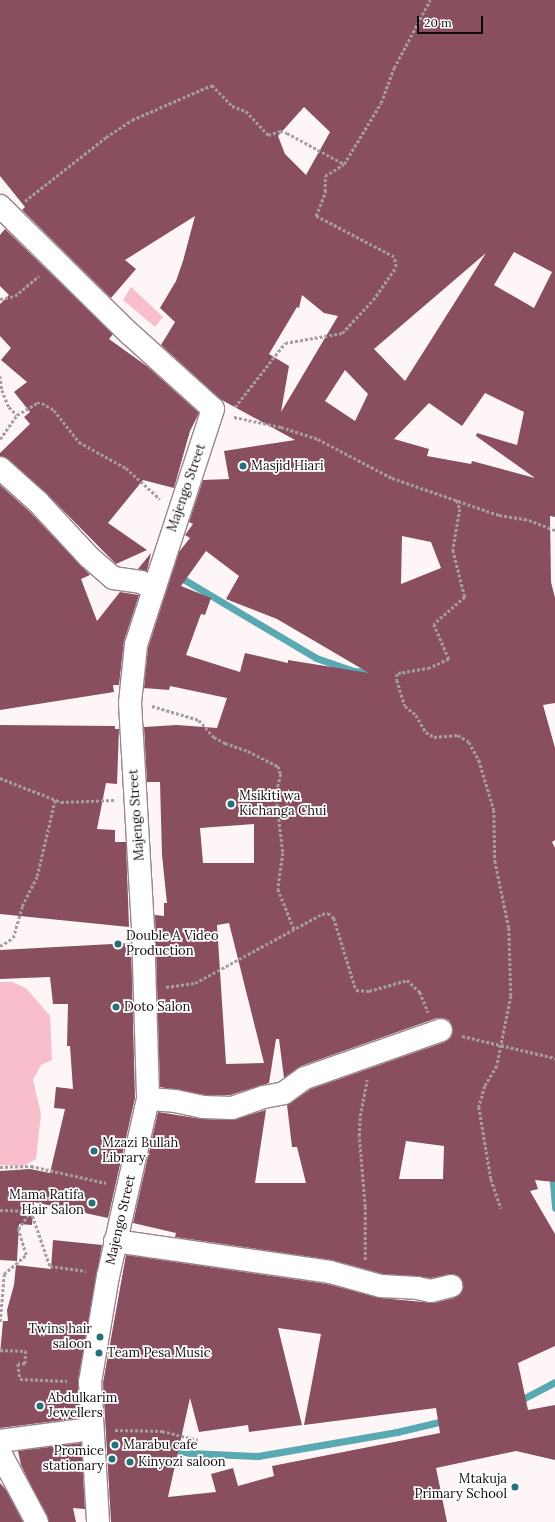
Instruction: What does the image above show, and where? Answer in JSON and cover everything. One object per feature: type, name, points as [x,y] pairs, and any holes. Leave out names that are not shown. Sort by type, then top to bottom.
[{"type":"street","points":[[4,210],[46,253],[213,409]]},
{"type":"street","name":"Majengo Street","points":[[98,1522],[91,1429],[90,1382],[115,1241],[148,1099],[145,988],[130,702],[136,645],[176,518],[213,409]]},
{"type":"street","points":[[0,468],[38,502],[89,557],[113,578],[141,582],[154,589]]},
{"type":"street","points":[[148,1099],[175,1101],[203,1108],[232,1108],[264,1097],[284,1093],[305,1078],[371,1056],[441,1030]]},
{"type":"street","points":[[115,1241],[330,1272],[364,1283],[431,1291],[452,1286]]},
{"type":"street","points":[[0,1441],[91,1429]]},
{"type":"street","points":[[0,1453],[37,1522]]},
{"type":"path","points":[[234,417],[239,399],[285,343],[342,333],[373,300],[396,267],[394,257],[316,216],[325,192],[325,176],[344,164],[381,103],[394,68],[430,0]]},
{"type":"path","points":[[4,210],[106,137],[154,110],[212,85],[232,106],[246,111],[268,135],[280,131],[287,133],[344,164]]},
{"type":"path","points":[[0,298],[15,296],[37,280],[45,265],[46,253]]},
{"type":"path","points":[[0,376],[2,390],[9,406],[17,415]]},
{"type":"path","points":[[0,439],[17,415],[37,403],[42,403],[54,410],[79,442],[137,476],[176,518]]},
{"type":"path","points":[[213,409],[234,417],[280,427],[318,440],[392,478],[555,530]]},
{"type":"path","points":[[458,500],[460,509],[453,550],[465,597],[434,624],[446,647],[448,661],[430,668],[397,674],[397,680],[405,706],[416,715],[426,732],[434,737],[458,735],[469,742],[479,760],[494,810],[495,861],[506,904],[511,955],[511,996],[497,1066],[485,1086],[479,1107],[491,1179],[501,1208]]},
{"type":"path","points":[[130,702],[169,709],[199,720],[214,736],[225,743],[248,751],[278,766],[281,774],[276,794],[283,852],[278,889],[295,931]]},
{"type":"path","points":[[0,778],[16,782],[55,800],[71,803],[136,799]]},
{"type":"path","points":[[0,946],[12,938],[22,906],[37,876],[55,800]]},
{"type":"path","points":[[145,988],[195,983],[295,931],[322,914],[332,915],[356,990],[369,991],[407,980],[420,992],[432,1021],[441,1030],[500,1046],[555,1058]]},
{"type":"path","points":[[364,1283],[366,1215],[359,1136],[360,1116],[371,1056]]},
{"type":"path","points":[[0,1167],[31,1166],[128,1188]]},
{"type":"path","points":[[0,1210],[31,1211]]},
{"type":"path","points":[[31,1211],[50,1266],[108,1276]]},
{"type":"path","points":[[0,1322],[4,1274],[26,1255],[18,1229],[31,1211]]},
{"type":"path","points":[[0,1350],[26,1351],[25,1364],[18,1364],[20,1379],[90,1382]]},
{"type":"path","points":[[91,1429],[162,1431],[198,1440]]},
{"type":"shaded area","points":[[131,287],[163,317],[155,327],[123,300]]},
{"type":"shaded area","points":[[0,982],[12,982],[26,988],[50,1016],[52,1060],[41,1065],[33,1080],[41,1114],[36,1159],[23,1166],[0,1165]]},
{"type":"building","points":[[0,0],[555,0],[555,517],[550,516],[551,582],[555,598],[555,703],[543,705],[555,748],[555,840],[552,842],[555,848],[555,1182],[535,1180],[538,1189],[530,1191],[555,1234],[555,1346],[518,1363],[528,1410],[555,1405],[555,1460],[516,1451],[436,1468],[447,1522],[111,1522],[103,1383],[126,1255],[327,1284],[380,1298],[434,1303],[454,1298],[463,1289],[460,1278],[454,1274],[431,1278],[383,1274],[332,1260],[175,1237],[176,1233],[133,1223],[158,1112],[202,1119],[232,1120],[266,1110],[255,1183],[306,1183],[297,1147],[292,1147],[287,1105],[311,1089],[445,1042],[453,1032],[449,1020],[437,1018],[301,1066],[284,1078],[279,1039],[276,1039],[269,1083],[230,1095],[205,1095],[160,1087],[155,915],[164,916],[164,903],[167,903],[162,855],[160,782],[147,782],[144,727],[177,725],[217,728],[227,698],[170,686],[169,690],[144,688],[148,648],[179,552],[190,538],[185,535],[193,524],[189,522],[203,480],[229,479],[224,451],[295,440],[220,399],[161,345],[175,322],[160,308],[176,281],[195,216],[125,260],[136,269],[111,298],[22,210],[25,207],[0,176]],"holes":[[[304,107],[330,132],[306,175],[285,154],[278,136]],[[514,252],[552,272],[534,308],[494,285]],[[486,253],[405,381],[374,349]],[[302,295],[324,313],[338,316],[281,412],[289,366],[269,354],[297,307],[299,308]],[[345,370],[368,394],[355,421],[325,401]],[[485,393],[524,412],[517,445],[477,433],[476,436],[535,478],[472,461],[471,464],[427,456],[429,449],[394,439],[429,403],[462,426]],[[402,536],[431,542],[441,568],[401,584]],[[206,551],[239,576],[226,599],[277,619],[369,673],[288,660],[288,663],[245,653],[240,672],[186,655],[201,614],[205,615],[211,598],[181,586]],[[254,824],[254,863],[203,863],[200,828]],[[229,923],[264,1063],[226,1064],[217,925]],[[406,1141],[444,1146],[443,1179],[399,1179]],[[278,1328],[321,1334],[304,1425],[436,1408],[440,1433],[272,1466],[274,1476],[238,1486],[233,1468],[211,1474],[216,1492],[168,1497],[190,1398],[199,1432],[248,1425],[249,1432],[302,1425]]]},
{"type":"building","points":[[5,229],[113,334],[109,339],[148,367],[199,413],[190,431],[174,488],[143,480],[108,523],[147,550],[116,564],[46,493],[8,459],[0,456],[0,453],[30,424],[24,417],[30,412],[14,392],[27,382],[1,360],[11,348],[0,336],[0,304],[9,295],[0,286],[0,235]]},
{"type":"building","points":[[0,485],[29,511],[90,575],[81,579],[97,621],[120,592],[139,595],[124,641],[119,685],[113,685],[114,692],[0,710]]},
{"type":"building","points":[[151,553],[147,571],[138,569]]},
{"type":"building","points":[[0,725],[115,726],[115,729],[119,729],[117,784],[106,783],[97,829],[115,830],[115,842],[126,842],[129,927],[0,914]]},
{"type":"building","points":[[131,943],[135,1098],[108,1218],[34,1202],[32,1225],[19,1224],[17,1261],[0,1260],[0,1171],[30,1169],[50,1173],[65,1109],[54,1108],[56,1087],[73,1089],[70,1046],[67,1046],[68,1004],[53,1004],[50,977],[0,979],[0,950]]},
{"type":"building","points":[[53,1240],[102,1245],[78,1380],[80,1418],[0,1428],[0,1354],[3,1321],[8,1321],[7,1310],[14,1285],[16,1265],[51,1269]]},
{"type":"building","points":[[81,1443],[85,1509],[73,1508],[76,1522],[49,1522],[21,1465],[18,1451]]},
{"type":"building","points":[[0,1483],[6,1490],[23,1522],[0,1522]]},
{"type":"waterway","points":[[168,570],[316,658],[354,671],[375,673]]},
{"type":"waterway","points":[[552,1172],[555,1208]]},
{"type":"waterway","points":[[517,1402],[555,1382]]},
{"type":"waterway","points":[[170,1449],[191,1453],[258,1456],[397,1432],[447,1420]]},
{"type":"place","name":"Masjid Hiari","points":[[243,466]]},
{"type":"place","name":"Msikiti wa Kichanga Chui","points":[[231,804]]},
{"type":"place","name":"Double A Video Production","points":[[118,944]]},
{"type":"place","name":"Doto Salon","points":[[116,1007]]},
{"type":"place","name":"Mzazi Bullah Library","points":[[94,1151]]},
{"type":"place","name":"Mama Ratifa Hair Salon","points":[[92,1203]]},
{"type":"place","name":"Twins hair saloon","points":[[100,1337]]},
{"type":"place","name":"Team Pesa Music","points":[[99,1353]]},
{"type":"place","name":"Abdulkarim Jewellers","points":[[40,1406]]},
{"type":"place","name":"Marabu cafe","points":[[115,1445]]},
{"type":"place","name":"Promice stationary","points":[[112,1459]]},
{"type":"place","name":"Kinyozi saloon","points":[[130,1462]]},
{"type":"place","name":"Mtakuja Primary School","points":[[515,1487]]}]
